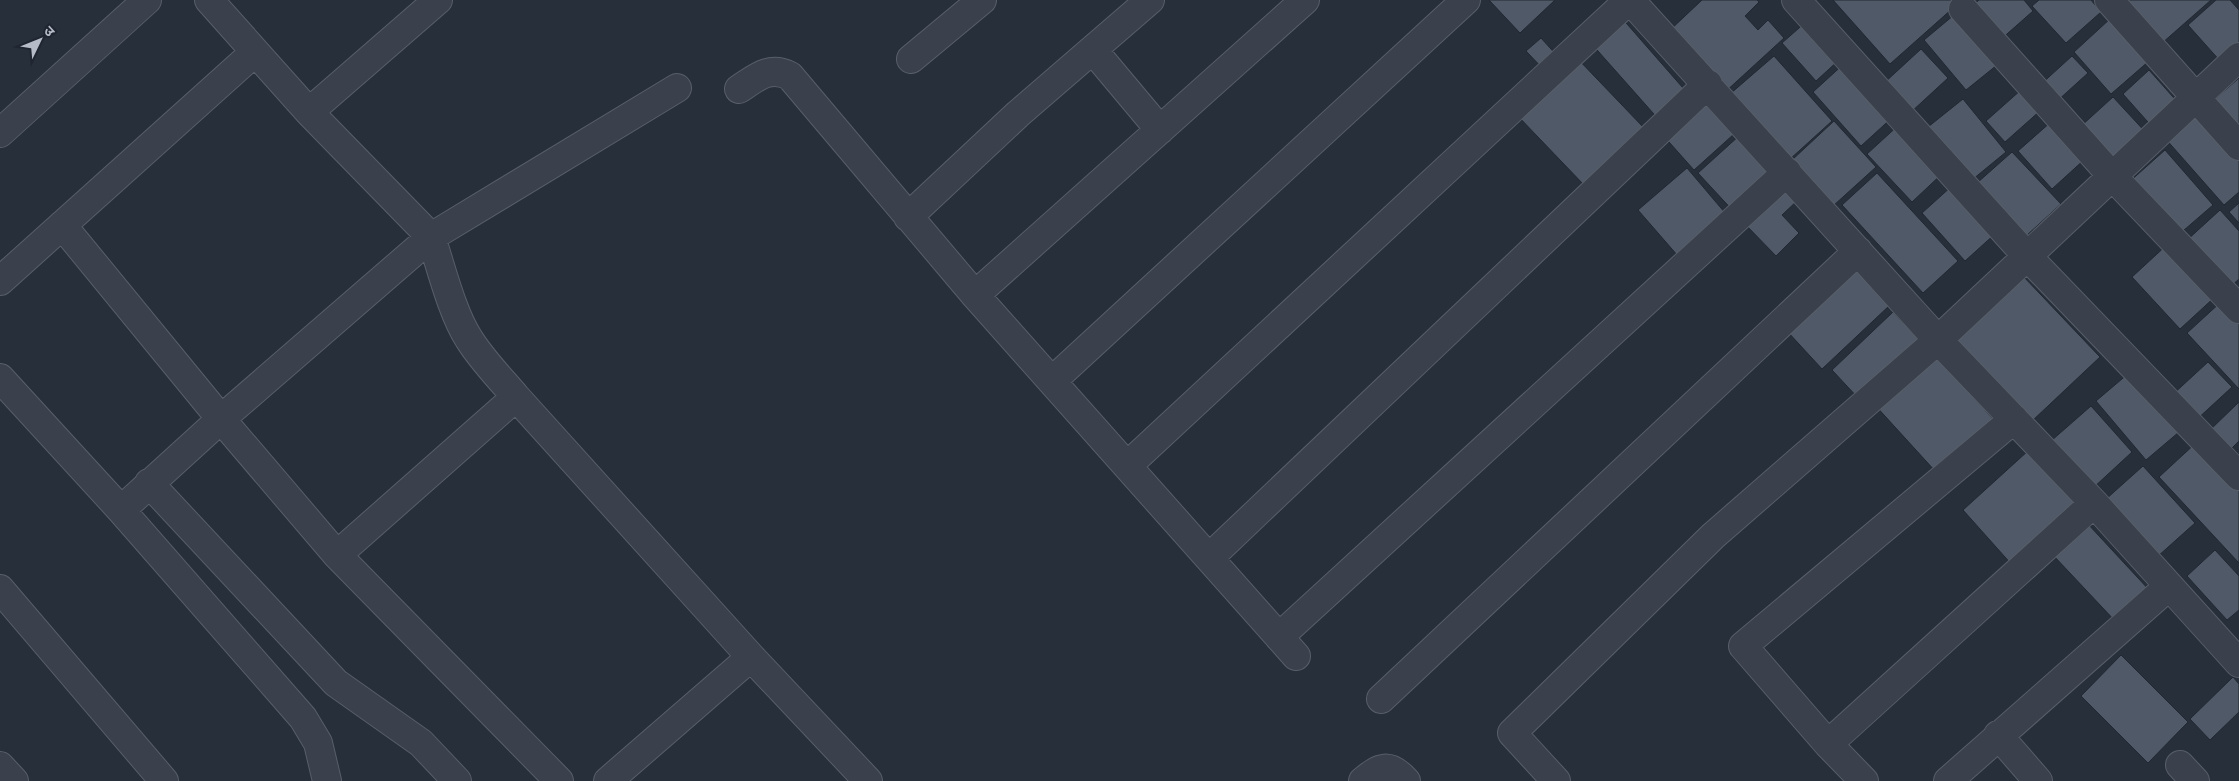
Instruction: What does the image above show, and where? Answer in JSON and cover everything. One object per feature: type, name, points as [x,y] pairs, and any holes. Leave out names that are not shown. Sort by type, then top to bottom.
[{"type":"street","points":[[0,133],[147,0]]},
{"type":"street","points":[[209,0],[309,112],[431,237],[460,323],[469,339],[516,397],[751,657],[866,780]]},
{"type":"street","points":[[309,112],[438,0]]},
{"type":"street","points":[[911,59],[982,0]]},
{"type":"street","points":[[908,217],[1018,114],[1150,0]]},
{"type":"street","points":[[975,295],[1305,0]]},
{"type":"street","points":[[1052,382],[1466,0]]},
{"type":"street","points":[[1127,466],[1629,0],[1708,84],[1938,340],[2094,503],[2239,663]]},
{"type":"street","points":[[1796,0],[2028,256],[2239,476]]},
{"type":"street","points":[[2109,0],[2239,146]]},
{"type":"street","points":[[1963,10],[2113,177],[2239,309]]},
{"type":"street","points":[[1093,50],[1160,130]]},
{"type":"street","points":[[0,281],[256,52]]},
{"type":"street","points":[[1556,781],[1512,733],[1713,536],[1938,340],[2239,57]]},
{"type":"street","points":[[739,89],[772,70],[781,71],[790,76],[975,295],[1287,647],[1787,172]]},
{"type":"street","points":[[1209,558],[1708,84]]},
{"type":"street","points":[[121,510],[221,419],[431,237],[677,88]]},
{"type":"street","points":[[62,225],[221,419],[337,555],[558,781]]},
{"type":"street","points":[[1382,699],[1858,251]]},
{"type":"street","points":[[0,378],[121,510],[303,718],[318,743],[327,781]]},
{"type":"street","points":[[337,555],[516,397]]},
{"type":"street","points":[[1864,781],[1828,744],[1743,646],[2014,419]]},
{"type":"street","points":[[150,483],[336,683],[421,743],[457,781]]},
{"type":"street","points":[[1828,744],[2094,503]]},
{"type":"street","points":[[1948,781],[2168,586]]},
{"type":"street","points":[[0,589],[164,781]]},
{"type":"street","points":[[608,781],[751,657]]},
{"type":"street","points":[[1998,735],[2038,781]]},
{"type":"street","points":[[0,766],[14,781]]},
{"type":"street","points":[[1363,781],[1376,770],[1384,768],[1391,769],[1406,781]]},
{"type":"building","points":[[1489,0],[1555,0],[1520,33]]},
{"type":"building","points":[[1702,0],[1757,0],[1759,2],[1745,16],[1758,30],[1768,20],[1784,38],[1724,93],[1668,32]]},
{"type":"building","points":[[1833,0],[1962,0],[1890,64]]},
{"type":"building","points":[[1979,0],[2024,0],[2033,11],[1999,41],[1970,8]]},
{"type":"building","points":[[2039,0],[2091,0],[2101,12],[2066,43],[2032,6]]},
{"type":"building","points":[[2122,0],[2211,0],[2161,44]]},
{"type":"building","points":[[2216,0],[2230,0],[2239,10],[2239,46],[2221,62],[2188,25]]},
{"type":"building","points":[[1960,10],[2002,61],[1966,90],[1924,40]]},
{"type":"building","points":[[1620,16],[1690,96],[1661,122],[1590,42]]},
{"type":"building","points":[[2111,18],[2149,61],[2111,94],[2074,52]]},
{"type":"building","points":[[1807,21],[1840,59],[1816,81],[1782,43]]},
{"type":"building","points":[[1541,38],[1560,59],[1546,72],[1526,51]]},
{"type":"building","points":[[1921,49],[1948,78],[1910,113],[1883,84]]},
{"type":"building","points":[[1575,56],[1644,128],[1584,185],[1515,113]]},
{"type":"building","points":[[1774,56],[1832,121],[1789,160],[1730,94]]},
{"type":"building","points":[[2072,56],[2088,73],[2055,103],[2039,86]]},
{"type":"building","points":[[1847,61],[1895,115],[1861,146],[1813,92]]},
{"type":"building","points":[[2149,70],[2181,106],[2155,130],[2123,94]]},
{"type":"building","points":[[2239,78],[2239,127],[2215,99]]},
{"type":"building","points":[[2022,89],[2041,110],[2005,142],[1986,121]]},
{"type":"building","points":[[1700,97],[1734,134],[1694,170],[1661,133]]},
{"type":"building","points":[[2113,97],[2150,137],[2117,167],[2080,127]]},
{"type":"building","points":[[1963,99],[2006,152],[1967,184],[1923,131]]},
{"type":"building","points":[[2198,108],[2239,154],[2239,192],[2224,205],[2164,137]]},
{"type":"building","points":[[1834,121],[1876,167],[1833,206],[1792,160]]},
{"type":"building","points":[[2052,121],[2086,158],[2052,189],[2018,151]]},
{"type":"building","points":[[1902,122],[1945,171],[1912,202],[1867,154]]},
{"type":"building","points":[[1740,135],[1777,176],[1736,214],[1698,173]]},
{"type":"building","points":[[2165,150],[2213,205],[2176,237],[2128,183]]},
{"type":"building","points":[[2012,152],[2061,204],[2026,236],[1977,183]]},
{"type":"building","points":[[1687,168],[1726,214],[1678,256],[1638,210]]},
{"type":"building","points":[[1877,173],[1958,261],[1923,293],[1842,205]]},
{"type":"building","points":[[1785,184],[1799,199],[1782,215],[1799,233],[1776,256],[1744,223]]},
{"type":"building","points":[[1953,185],[1996,233],[1965,261],[1922,213]]},
{"type":"building","points":[[2239,203],[2239,223],[2229,212]]},
{"type":"building","points":[[2220,210],[2239,231],[2239,279],[2228,289],[2185,242]]},
{"type":"building","points":[[2170,242],[2217,295],[2180,329],[2132,277]]},
{"type":"building","points":[[1855,267],[1890,305],[1822,369],[1787,331]]},
{"type":"building","points":[[2022,275],[2100,357],[2031,422],[1954,339]]},
{"type":"building","points":[[2222,301],[2239,320],[2239,389],[2187,333]]},
{"type":"building","points":[[1893,312],[1921,342],[1860,400],[1832,370]]},
{"type":"building","points":[[1932,352],[1994,420],[1936,472],[1874,404]]},
{"type":"building","points":[[2208,362],[2232,387],[2194,422],[2170,397]]},
{"type":"building","points":[[2129,373],[2179,432],[2146,460],[2096,401]]},
{"type":"building","points":[[2239,402],[2239,441],[2229,451],[2209,431]]},
{"type":"building","points":[[2091,406],[2132,452],[2093,488],[2051,441]]},
{"type":"building","points":[[2198,441],[2239,486],[2239,563],[2159,477]]},
{"type":"building","points":[[2029,450],[2080,506],[2013,566],[1963,510]]},
{"type":"building","points":[[2143,466],[2195,523],[2157,557],[2105,500]]},
{"type":"building","points":[[2087,523],[2151,592],[2117,623],[2053,555]]},
{"type":"building","points":[[2215,550],[2239,576],[2239,610],[2227,620],[2187,576]]},
{"type":"building","points":[[2121,655],[2188,722],[2148,763],[2081,696]]},
{"type":"building","points":[[2233,677],[2239,684],[2239,712],[2210,740],[2190,719]]}]
